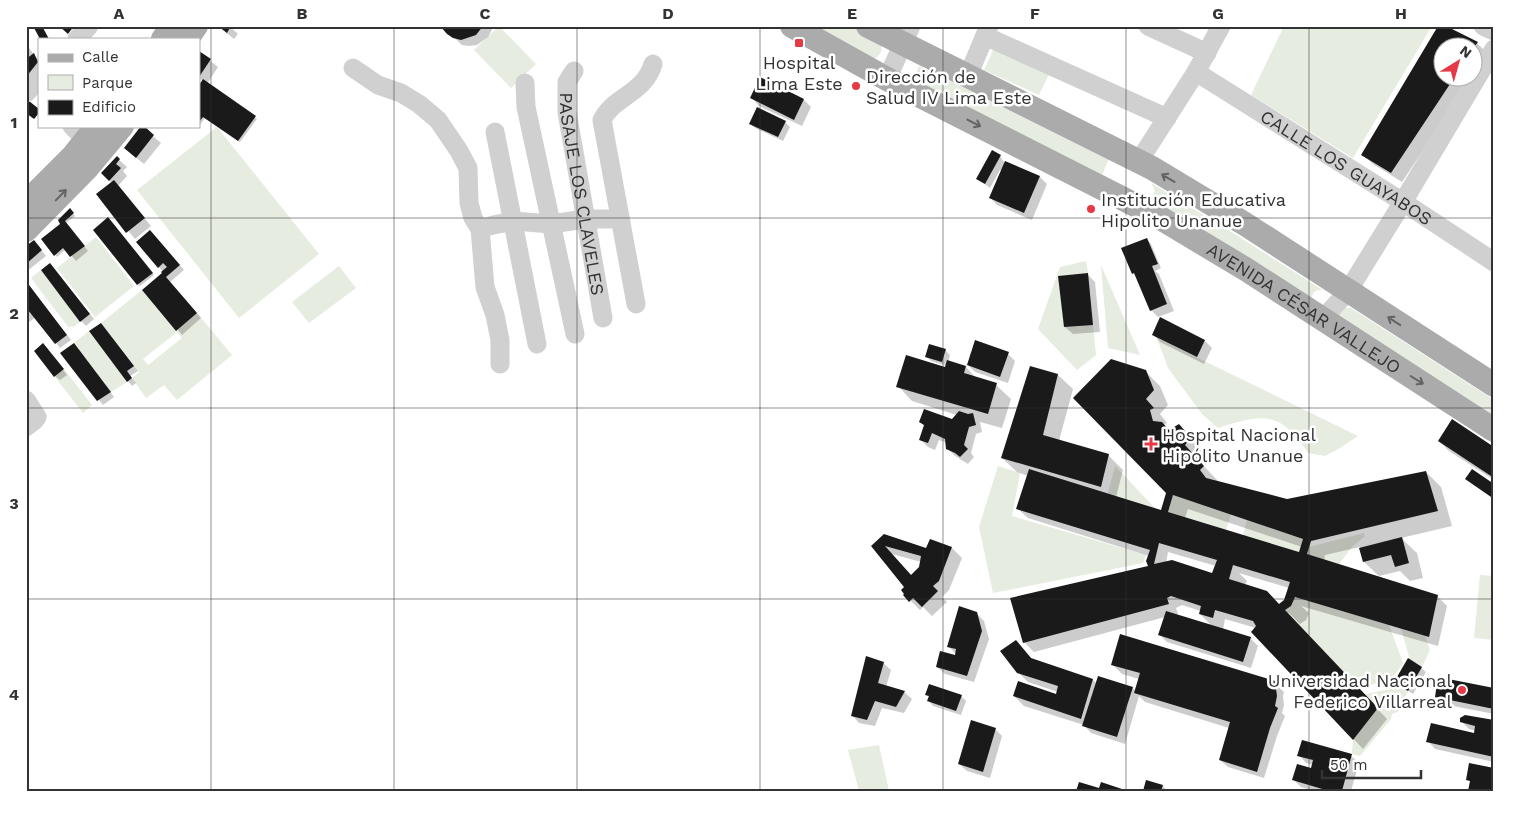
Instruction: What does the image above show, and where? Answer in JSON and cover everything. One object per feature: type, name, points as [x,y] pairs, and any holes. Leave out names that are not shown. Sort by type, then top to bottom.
[{"type":"main road","points":[[164,38],[172,26]]},
{"type":"main road","points":[[188,38],[196,26]]},
{"type":"main road","name":"AVENIDA CÉSAR VALLEJO","points":[[792,26],[887,79],[1157,216],[1247,270],[1494,430]]},
{"type":"main road","points":[[868,26],[907,34],[968,76],[1139,161],[1245,224],[1494,385]]},
{"type":"main road","points":[[26,203],[73,156],[89,136],[115,128]]},
{"type":"main road","points":[[26,230],[59,198],[89,136]]},
{"type":"street","points":[[78,38],[89,26]]},
{"type":"street","points":[[1148,26],[1207,53]]},
{"type":"street","points":[[1139,161],[1196,72],[1221,26]]},
{"type":"street","points":[[1483,26],[1494,31]]},
{"type":"street","points":[[968,76],[987,31],[1167,118]]},
{"type":"street","points":[[887,79],[907,34]]},
{"type":"street","points":[[1322,320],[1348,291],[1494,48]]},
{"type":"street","points":[[636,304],[602,120],[607,111],[639,88],[650,73],[653,64]]},
{"type":"street","points":[[353,68],[378,85],[413,100],[438,120],[468,168],[469,203],[473,218],[480,229],[485,287],[495,315],[500,340],[500,364]]},
{"type":"street","name":"PASAJE LOS CLAVELES","points":[[574,71],[567,82],[567,112],[603,318]]},
{"type":"street","name":"CALLE LOS GUAYABOS","points":[[1196,72],[1493,260]]},
{"type":"street","points":[[525,83],[526,107],[574,334]]},
{"type":"street","points":[[495,132],[537,344]]},
{"type":"street","points":[[480,229],[514,222],[551,224],[586,219],[620,219]]},
{"type":"street","points":[[26,400],[32,422]]},
{"type":"green space","points":[[499,26],[536,64],[511,88],[474,50]]},
{"type":"green space","points":[[806,26],[837,26],[865,32],[881,44],[881,52],[872,60]]},
{"type":"green space","points":[[1284,26],[1432,26],[1353,158],[1251,95]]},
{"type":"green space","points":[[995,46],[1050,72],[1039,95],[984,70]]},
{"type":"green space","points":[[919,66],[1110,157],[1100,179],[911,86],[921,82],[917,71]]},
{"type":"green space","points":[[217,127],[319,254],[239,318],[137,190]]},
{"type":"green space","points":[[1151,183],[1324,291],[1315,291],[1312,295],[1312,300],[1147,200],[1152,197],[1155,191]]},
{"type":"green space","points":[[96,237],[134,286],[95,317],[57,268]]},
{"type":"green space","points":[[1086,261],[1088,273],[1058,276],[1093,325],[1096,355],[1077,370],[1038,329],[1060,267]]},
{"type":"green space","points":[[1101,265],[1140,355],[1108,348]]},
{"type":"green space","points":[[339,266],[356,288],[309,323],[292,302]]},
{"type":"green space","points":[[41,270],[80,322],[73,327],[69,328],[31,278]]},
{"type":"green space","points":[[142,290],[176,331],[197,313],[232,355],[177,400],[164,385],[146,398],[132,378],[139,372],[101,323]],"holes":[[[177,332],[182,338],[148,365],[143,359]]]},
{"type":"green space","points":[[1345,308],[1351,308],[1494,400],[1494,422],[1338,317]]},
{"type":"green space","points":[[89,331],[127,382],[111,392],[74,343]]},
{"type":"green space","points":[[1157,338],[1358,436],[1325,456],[1308,453],[1288,429],[1269,419],[1247,420],[1218,428],[1202,414],[1168,368]]},
{"type":"green space","points":[[64,369],[92,405],[83,413],[55,377]]},
{"type":"green space","points":[[998,466],[1020,473],[1012,516],[1146,555],[1143,563],[993,593],[979,527]]},
{"type":"green space","points":[[1115,466],[1155,508],[1108,493]]},
{"type":"green space","points":[[1173,495],[1231,514],[1226,530],[1168,512]]},
{"type":"green space","points":[[1247,520],[1303,539],[1299,552],[1243,535]]},
{"type":"green space","points":[[1364,533],[1365,536],[1352,547],[1339,564],[1307,554],[1309,547]]},
{"type":"green space","points":[[1480,575],[1494,576],[1494,640],[1474,638]]},
{"type":"green space","points":[[1295,597],[1389,625],[1403,663],[1391,681],[1358,687],[1285,610]]},
{"type":"green space","points":[[1401,629],[1425,636],[1430,650],[1422,667],[1410,660]]},
{"type":"green space","points":[[1401,687],[1408,691],[1399,711],[1392,714],[1391,719],[1360,756],[1352,754],[1353,740],[1378,708],[1365,694]]},
{"type":"green space","points":[[879,745],[889,791],[859,791],[848,750]]},
{"type":"building","points":[[33,26],[42,26],[48,38],[39,38]]},
{"type":"building","points":[[59,26],[74,26],[68,34]]},
{"type":"building","points":[[218,26],[231,26],[227,33]]},
{"type":"building","points":[[440,26],[483,26],[476,35],[461,40],[447,34]]},
{"type":"building","points":[[1438,26],[1446,26],[1470,38],[1432,38],[1432,88],[1447,88],[1391,173],[1361,155]]},
{"type":"building","points":[[200,52],[211,59],[200,76]]},
{"type":"building","points":[[34,53],[38,62],[26,77],[26,59]]},
{"type":"building","points":[[760,77],[804,99],[794,120],[750,98]]},
{"type":"building","points":[[203,79],[256,116],[238,141],[203,117],[200,121],[200,84]]},
{"type":"building","points":[[29,101],[38,108],[38,114],[34,119],[26,113],[26,105]]},
{"type":"building","points":[[757,107],[786,121],[778,137],[749,124]]},
{"type":"building","points":[[139,128],[146,128],[154,135],[136,158],[124,148]]},
{"type":"building","points":[[992,150],[1001,155],[985,184],[976,179]]},
{"type":"building","points":[[117,156],[120,159],[116,164],[121,168],[109,181],[101,173]]},
{"type":"building","points":[[1005,161],[1040,176],[1024,213],[989,198]]},
{"type":"building","points":[[114,180],[145,218],[126,233],[96,194]]},
{"type":"building","points":[[70,208],[74,213],[65,221],[85,246],[70,257],[63,248],[54,256],[41,239],[60,224],[58,220]]},
{"type":"building","points":[[108,217],[153,273],[137,285],[93,230]]},
{"type":"building","points":[[150,230],[180,265],[166,277],[197,313],[176,331],[142,290],[167,267],[163,263],[158,268],[136,242]]},
{"type":"building","points":[[1147,238],[1158,264],[1152,266],[1167,304],[1150,311],[1121,248]]},
{"type":"building","points":[[34,240],[42,250],[26,264],[26,246]]},
{"type":"building","points":[[50,263],[90,314],[80,322],[41,270]]},
{"type":"building","points":[[1088,273],[1093,325],[1064,327],[1058,276]]},
{"type":"building","points":[[26,281],[67,335],[55,344],[28,310],[26,311]]},
{"type":"building","points":[[1160,317],[1205,340],[1197,357],[1152,335]]},
{"type":"building","points":[[101,323],[134,366],[127,371],[132,378],[127,382],[89,331]]},
{"type":"building","points":[[975,340],[1009,352],[1000,377],[967,365]]},
{"type":"building","points":[[43,343],[64,369],[54,377],[34,351]]},
{"type":"building","points":[[74,343],[111,392],[97,401],[60,353]]},
{"type":"building","points":[[929,344],[946,349],[942,362],[925,357]]},
{"type":"building","points":[[906,355],[945,367],[947,360],[966,366],[964,373],[997,383],[988,414],[896,387]]},
{"type":"building","points":[[1111,359],[1146,370],[1154,390],[1146,399],[1154,408],[1150,410],[1153,421],[1162,422],[1169,430],[1179,424],[1191,438],[1185,445],[1204,466],[1200,470],[1206,478],[1287,499],[1426,471],[1438,511],[1311,541],[1307,554],[1438,595],[1429,637],[1295,597],[1291,606],[1285,610],[1378,708],[1353,740],[1251,632],[1256,626],[1253,621],[1215,610],[1213,618],[1199,614],[1201,606],[1171,596],[1167,598],[1169,604],[1023,643],[1010,598],[1148,566],[1146,561],[1150,550],[1016,509],[1029,469],[1161,510],[1166,493],[1073,398]],"holes":[[[1173,495],[1303,539],[1299,552],[1168,512]],[[1159,543],[1217,560],[1212,573],[1172,560],[1154,564]],[[1233,565],[1290,582],[1284,600],[1279,604],[1267,591],[1229,579]]]},
{"type":"building","points":[[1030,366],[1058,374],[1043,435],[1109,454],[1101,487],[1001,458]]},
{"type":"building","points":[[924,409],[952,419],[959,411],[968,414],[973,413],[976,425],[969,427],[964,445],[968,449],[960,457],[946,449],[945,439],[932,433],[928,443],[919,440],[924,425],[919,422]]},
{"type":"building","points":[[1452,419],[1494,447],[1494,478],[1438,441]]},
{"type":"building","points":[[1472,469],[1494,484],[1494,499],[1465,479]]},
{"type":"building","points":[[884,534],[926,548],[930,539],[952,547],[939,581],[933,586],[938,591],[922,607],[913,598],[909,602],[903,595],[901,590],[904,587],[871,546]],"holes":[[[885,546],[921,556],[919,567],[911,575]]]},
{"type":"building","points":[[1402,537],[1409,563],[1395,567],[1391,555],[1363,562],[1359,548]]},
{"type":"building","points":[[959,606],[977,612],[982,631],[967,676],[936,667],[940,651],[955,655],[956,649],[947,647]]},
{"type":"building","points":[[1166,611],[1251,637],[1243,662],[1158,635]]},
{"type":"building","points":[[1120,634],[1275,681],[1277,696],[1275,706],[1278,708],[1257,772],[1219,760],[1230,722],[1134,693],[1140,673],[1111,665]]},
{"type":"building","points":[[1016,640],[1031,658],[1093,679],[1081,719],[1013,696],[1018,681],[1056,694],[1058,686],[1017,673],[1000,651]]},
{"type":"building","points":[[866,656],[884,662],[878,683],[905,691],[896,707],[875,701],[867,720],[851,716]]},
{"type":"building","points":[[1408,658],[1422,667],[1408,691],[1394,682]]},
{"type":"building","points":[[1098,676],[1133,687],[1117,737],[1082,726]]},
{"type":"building","points":[[1438,677],[1494,688],[1494,709],[1435,697]]},
{"type":"building","points":[[929,684],[962,695],[956,711],[927,701],[929,696],[925,695]]},
{"type":"building","points":[[1465,715],[1494,720],[1494,757],[1426,742],[1431,723],[1474,733],[1475,726],[1460,722],[1460,718]]},
{"type":"building","points":[[971,720],[996,728],[983,772],[958,764]]},
{"type":"building","points":[[1302,740],[1352,754],[1342,791],[1329,791],[1292,780],[1297,764],[1311,768],[1313,760],[1297,756]]},
{"type":"building","points":[[1469,763],[1494,768],[1494,791],[1468,791],[1470,781],[1466,780]]},
{"type":"building","points":[[1146,780],[1163,785],[1161,791],[1143,791]]},
{"type":"building","points":[[1079,782],[1099,788],[1101,782],[1128,791],[1076,791]]},
{"type":"place","name":"Hospital Lima Este","points":[[799,43]]},
{"type":"place","name":"Dirección de Salud IV Lima Este","points":[[856,86]]},
{"type":"place","name":"Institución Educativa Hipolito Unanue","points":[[1091,209]]},
{"type":"place","name":"Hospital Nacional Hipólito Unanue","points":[[1151,444]]},
{"type":"place","name":"Universidad Nacional Federico Villarreal","points":[[1462,690]]}]
